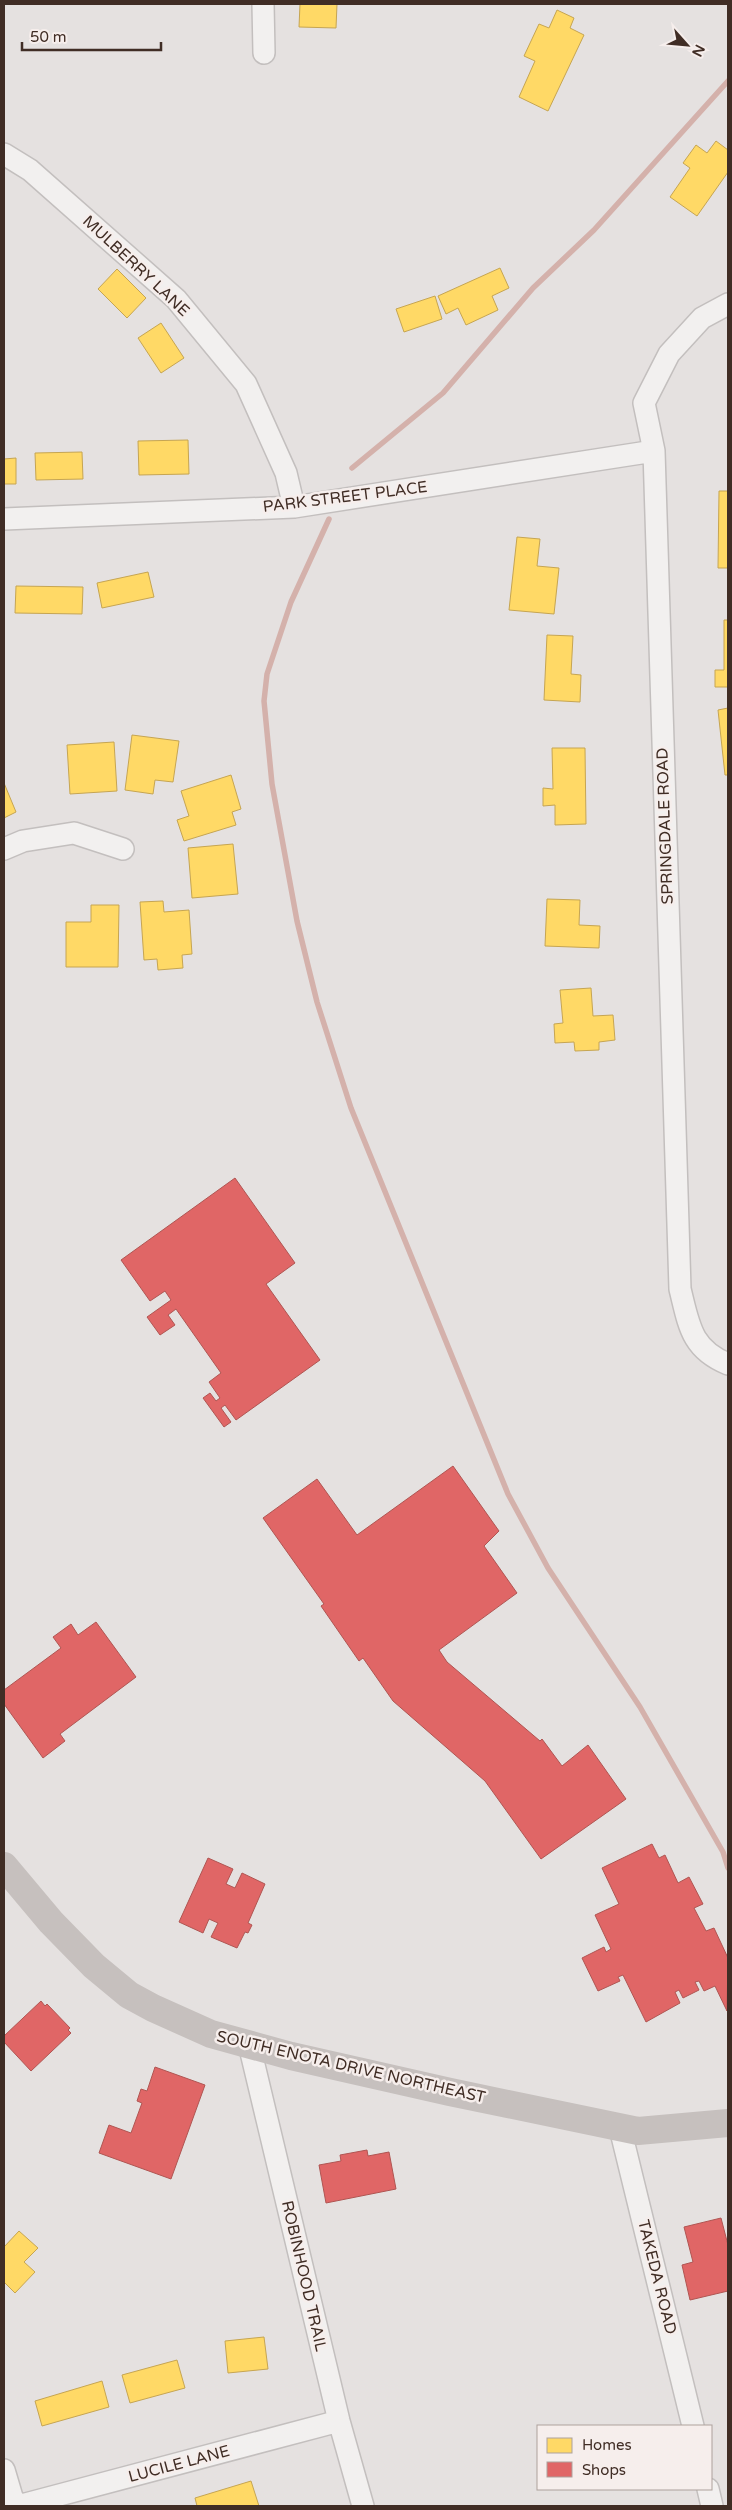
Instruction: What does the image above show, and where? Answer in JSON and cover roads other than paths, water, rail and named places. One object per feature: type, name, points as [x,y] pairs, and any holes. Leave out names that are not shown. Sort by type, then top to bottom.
[{"type":"main road","name":"SOUTH ENOTA DRIVE NORTHEAST","points":[[4,1866],[47,1918],[94,1966],[129,1995],[211,2034],[291,2056],[620,2128],[638,2131],[728,2123]]},
{"type":"street","points":[[263,4],[264,53]]},
{"type":"street","name":"MULBERRY LANE","points":[[4,154],[30,170],[176,299],[246,384],[286,473],[294,507]]},
{"type":"street","name":"SPRINGDALE ROAD","points":[[728,304],[702,318],[669,354],[644,403],[654,450],[680,1289],[689,1327],[699,1346],[713,1358],[728,1364]]},
{"type":"street","name":"PARK STREET PLACE","points":[[4,519],[294,507],[654,450]]},
{"type":"street","points":[[4,849],[23,841],[74,832],[123,849]]},
{"type":"street","name":"ROBINHOOD TRAIL","points":[[249,2044],[339,2421],[363,2506]]},
{"type":"street","name":"TAKEDA ROAD","points":[[620,2128],[693,2425]]},
{"type":"street","name":"LUCILE LANE","points":[[18,2506],[339,2421]]},
{"type":"street","points":[[4,2470],[12,2497],[18,2506]]},
{"type":"street","points":[[708,2490],[712,2506]]},
{"type":"waterway","points":[[352,468],[443,393],[533,288],[594,230],[728,81]]},
{"type":"waterway","points":[[329,519],[291,602],[267,674],[264,701],[272,784],[297,921],[317,1002],[351,1108],[508,1494],[548,1568],[640,1707],[723,1852],[728,1868]]}]
